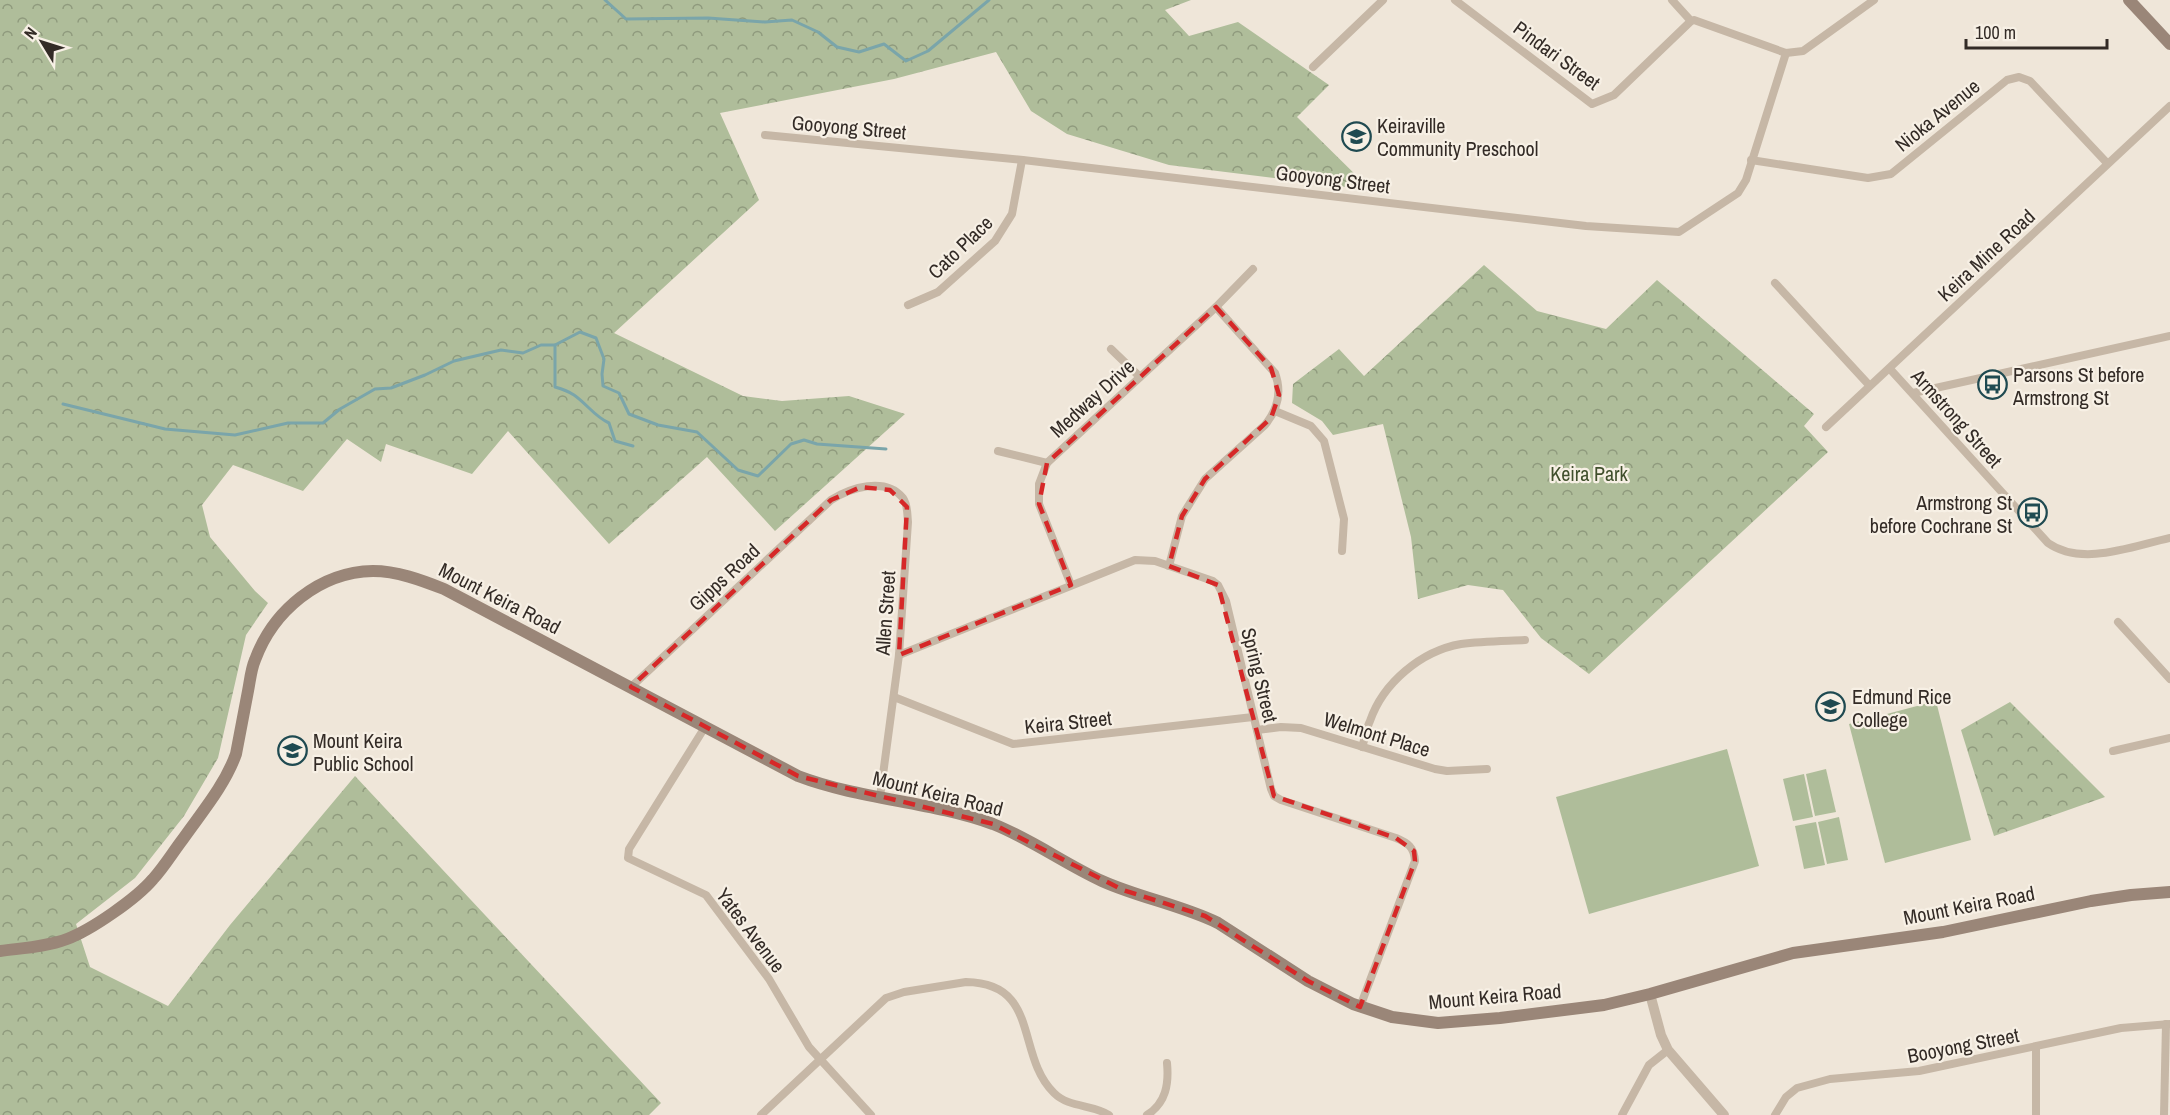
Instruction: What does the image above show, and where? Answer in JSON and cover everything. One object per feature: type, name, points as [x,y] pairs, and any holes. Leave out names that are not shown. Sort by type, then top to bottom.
[{"type":"main road","points":[[2129,0],[2170,44]]},
{"type":"main road","name":"Mount Keira Road","points":[[0,951],[46,945],[69,939],[131,899],[152,880],[202,813],[231,766],[236,754],[254,663],[266,637],[279,617],[311,590],[324,583],[373,571],[424,581],[473,604],[798,776],[826,786],[993,824],[1107,883],[1204,916],[1234,932],[1332,995],[1392,1017],[1437,1023],[1604,1005],[1793,953],[1829,946],[1942,933],[2091,901],[2170,892]]},
{"type":"street","points":[[1313,67],[1383,0]]},
{"type":"street","name":"Pindari Street","points":[[1455,0],[1593,104],[1614,95],[1691,21]]},
{"type":"street","points":[[1672,0],[1691,21],[1694,20],[1786,53],[1803,51],[1874,0]]},
{"type":"street","name":"Gooyong Street","points":[[765,135],[1022,160],[1586,226],[1679,232],[1738,193],[1746,180],[1786,53]]},
{"type":"street","name":"Nioka Avenue","points":[[1751,160],[1868,178],[1891,174],[2007,80],[2019,77],[2030,81],[2107,163]]},
{"type":"street","name":"Keira Mine Road","points":[[1826,428],[2170,106]]},
{"type":"street","name":"Cato Place","points":[[908,305],[938,292],[989,248],[1000,235],[1015,203],[1022,160]]},
{"type":"street","name":"Medway Drive","points":[[1071,585],[1039,504],[1039,483],[1047,463],[1216,307],[1253,269]]},
{"type":"street","points":[[1775,283],[1869,386]]},
{"type":"street","points":[[1169,566],[1182,516],[1205,479],[1266,424],[1275,411],[1279,395],[1275,374],[1216,307]]},
{"type":"street","points":[[1913,393],[2170,336]]},
{"type":"street","points":[[1111,349],[1140,377]]},
{"type":"street","name":"Armstrong Street","points":[[1890,369],[2048,543],[2070,553],[2091,554],[2170,537]]},
{"type":"street","points":[[1275,411],[1311,426],[1324,441],[1344,519],[1342,551]]},
{"type":"street","points":[[998,451],[1047,463]]},
{"type":"street","name":"Allen Street","points":[[841,494],[861,487],[876,486],[890,490],[903,499],[907,507],[908,522],[899,655],[880,797]]},
{"type":"street","name":"Gipps Road","points":[[631,687],[811,519],[841,494]]},
{"type":"street","name":"Spring Street","points":[[899,655],[1135,560],[1148,559],[1213,581],[1222,591],[1270,789],[1277,799],[1396,838],[1406,842],[1414,851],[1415,861],[1360,1007]]},
{"type":"street","points":[[2118,622],[2170,679]]},
{"type":"street","points":[[1362,747],[1377,705],[1402,673],[1416,662],[1460,644],[1525,640]]},
{"type":"street","name":"Keira Street","points":[[894,696],[1013,744],[1254,717]]},
{"type":"street","name":"Yates Avenue","points":[[705,727],[629,849],[628,856],[632,861],[706,895],[769,979],[809,1047],[871,1115]]},
{"type":"street","name":"Welmont Place","points":[[1257,730],[1281,727],[1301,728],[1435,769],[1487,769]]},
{"type":"street","points":[[2113,751],[2170,738]]},
{"type":"street","points":[[761,1115],[877,1006],[895,994],[976,982],[1002,991],[1015,1002],[1038,1069],[1054,1094],[1066,1102],[1092,1107],[1109,1115]]},
{"type":"street","points":[[1650,994],[1661,1035],[1668,1050],[1724,1115]]},
{"type":"street","points":[[2164,1115],[2168,1024]]},
{"type":"street","name":"Booyong Street","points":[[1775,1115],[1786,1097],[1797,1088],[1830,1079],[1919,1071],[2121,1028],[2168,1024]]},
{"type":"street","points":[[2036,1047],[2036,1115]]},
{"type":"street","points":[[1622,1115],[1649,1065],[1668,1050]]},
{"type":"street","points":[[1147,1115],[1161,1102],[1165,1094],[1168,1081],[1167,1063]]},
{"type":"highlighted area","points":[[1216,307],[1271,368],[1279,395],[1271,418],[1205,479],[1182,516],[1169,566],[1218,585],[1274,796],[1396,838],[1414,851],[1415,861],[1360,1007],[1308,981],[1205,916],[1123,890],[993,824],[798,776],[631,687],[831,500],[861,487],[890,490],[907,507],[899,655],[1071,585],[1039,504],[1047,463]]},
{"type":"green space","points":[[0,0],[1191,0],[1165,10],[1189,36],[1238,22],[1329,85],[1297,117],[1371,190],[1169,165],[1067,134],[1031,111],[996,52],[894,79],[720,113],[759,200],[614,333],[743,396],[782,401],[849,396],[905,414],[775,531],[707,457],[609,544],[508,431],[472,474],[386,444],[381,462],[347,439],[303,491],[233,465],[202,505],[210,537],[255,591],[268,603],[246,635],[218,758],[184,816],[135,878],[76,924],[90,967],[168,1006],[230,925],[355,776],[661,1103],[649,1115],[0,1115]]},
{"type":"green space","name":"Keira Park","points":[[1484,265],[1537,311],[1606,329],[1657,280],[1814,414],[1804,426],[1828,452],[1589,674],[1541,638],[1503,590],[1468,585],[1418,599],[1411,537],[1383,424],[1333,435],[1322,421],[1292,403],[1293,384],[1339,349],[1364,376]]},
{"type":"green space","points":[[1936,701],[1971,840],[1885,863],[1849,724]]},
{"type":"green space","points":[[2010,702],[2105,797],[1994,836],[1961,730]]},
{"type":"green space","points":[[1727,749],[1759,866],[1589,914],[1556,797]]},
{"type":"green space","points":[[1826,769],[1836,812],[1815,816],[1806,774]]},
{"type":"green space","points":[[1804,774],[1813,817],[1793,821],[1783,779]]},
{"type":"green space","points":[[1839,817],[1848,860],[1827,864],[1818,822]]},
{"type":"green space","points":[[1816,822],[1825,865],[1804,869],[1795,826]]},
{"type":"waterway","points":[[605,0],[626,19],[708,18],[765,22],[792,20],[818,32],[837,47],[859,52],[884,44],[906,61],[928,51],[989,0]]},
{"type":"waterway","points":[[63,404],[165,429],[235,435],[288,423],[323,423],[340,409],[375,389],[391,388],[454,361],[501,350],[523,353],[541,345],[555,345],[580,332],[596,338],[604,359],[603,386],[619,393],[629,414],[658,425],[697,432],[738,470],[758,476],[791,444],[804,440],[817,444],[886,449]]},
{"type":"waterway","points":[[555,345],[555,387],[574,395],[609,423],[615,441],[633,446]]},
{"type":"place","name":"Keiraville Community Preschool","points":[[1356,137]]},
{"type":"place","name":"Parsons St before Armstrong St","points":[[1992,385]]},
{"type":"place","name":"Armstrong St before Cochrane St","points":[[2033,513]]},
{"type":"place","name":"Edmund Rice College","points":[[1831,707]]},
{"type":"place","name":"Mount Keira Public School","points":[[292,751]]}]
